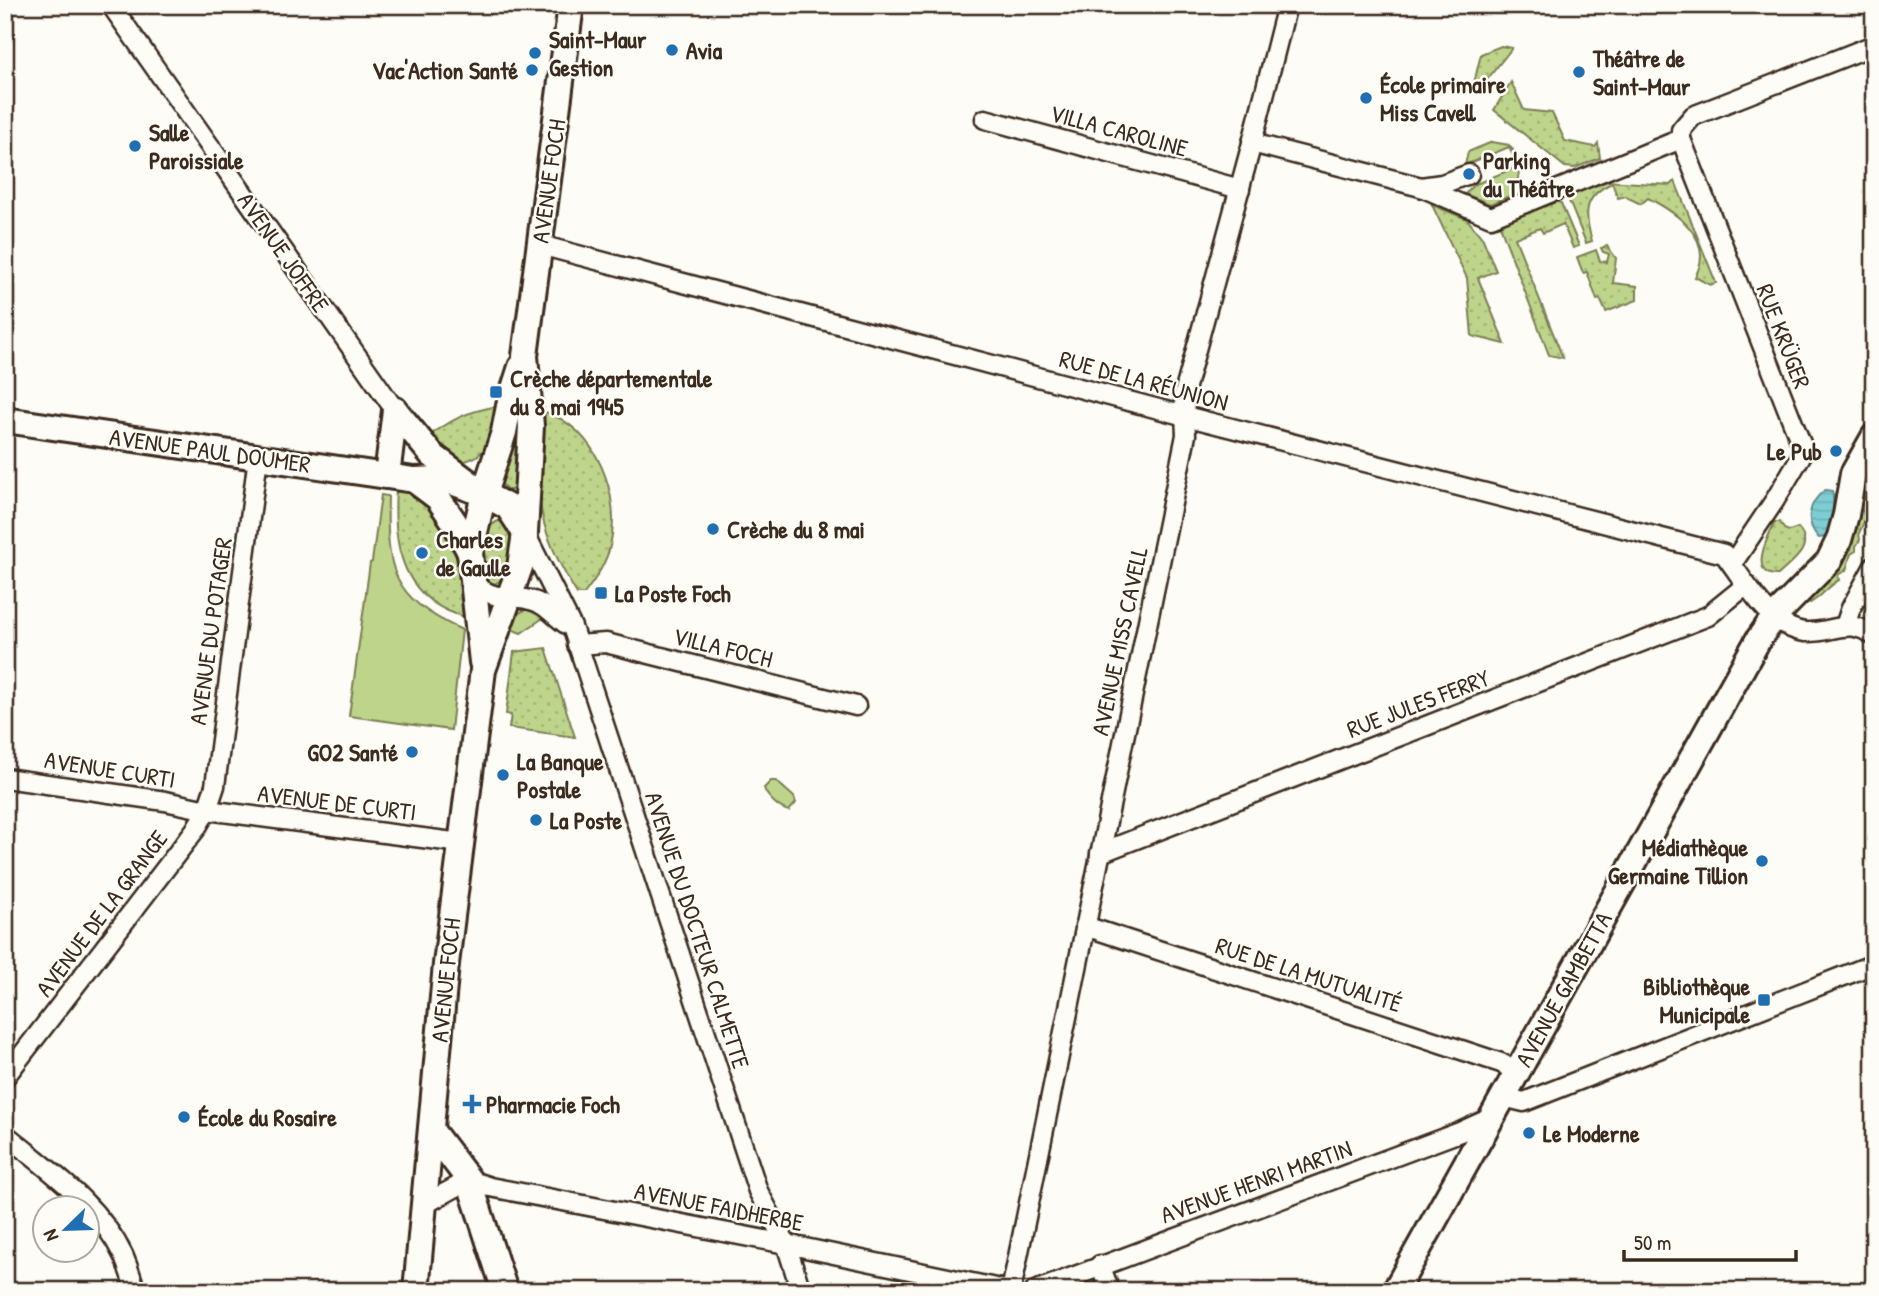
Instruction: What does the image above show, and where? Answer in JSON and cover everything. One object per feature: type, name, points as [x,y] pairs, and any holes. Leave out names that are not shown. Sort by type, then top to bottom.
[{"type":"street","name":"AVENUE JOFFRE","points":[[111,5],[395,410]]},
{"type":"street","name":"AVENUE FOCH","points":[[483,670],[470,553],[484,494],[525,356],[571,5]]},
{"type":"street","name":"AVENUE MISS CAVELL","points":[[1010,1291],[1186,435],[1184,394],[1287,5]]},
{"type":"street","points":[[1252,143],[1421,187],[1491,217],[1681,139],[1681,130],[1693,116],[1874,45]]},
{"type":"street","name":"VILLA CAROLINE","points":[[985,119],[1240,189]]},
{"type":"street","name":"RUE KRÜGER","points":[[1681,139],[1804,451],[1732,564]]},
{"type":"street","points":[[1421,187],[1442,184],[1469,174]]},
{"type":"street","name":"RUE DE LA RÉUNION","points":[[540,245],[1185,416],[1724,554],[1732,564]]},
{"type":"street","name":"AVENUE FOCH","points":[[416,1291],[446,964],[483,670],[520,567],[526,533],[530,426],[525,356]]},
{"type":"street","points":[[387,476],[395,410]]},
{"type":"street","points":[[395,410],[432,455],[484,494],[508,507],[526,533]]},
{"type":"street","name":"AVENUE PAUL DOUMER","points":[[5,420],[414,480],[444,479],[484,494]]},
{"type":"street","name":"AVENUE GAMBETTA","points":[[1395,1291],[1751,652],[1776,616],[1829,561],[1839,540],[1846,515],[1853,474],[1874,436]]},
{"type":"street","name":"AVENUE DU POTAGER","points":[[207,810],[215,786],[258,457]]},
{"type":"street","points":[[414,480],[438,498],[455,523],[470,553]]},
{"type":"street","name":"AVENUE DU DOCTEUR CALMETTE","points":[[526,533],[572,627],[758,1191],[786,1244],[801,1291]]},
{"type":"street","points":[[1732,564],[1756,600],[1794,628],[1804,632],[1857,625],[1874,636]]},
{"type":"street","points":[[1845,626],[1851,608],[1874,566]]},
{"type":"street","points":[[473,583],[491,595],[530,600],[545,606],[572,627]]},
{"type":"street","name":"RUE JULES FERRY","points":[[1100,853],[1708,616],[1745,586]]},
{"type":"street","name":"VILLA FOCH","points":[[578,645],[606,643],[856,706]]},
{"type":"street","name":"AVENUE CURTI","points":[[5,778],[207,810]]},
{"type":"street","name":"AVENUE DE CURTI","points":[[207,810],[461,843]]},
{"type":"street","name":"AVENUE DE LA GRANGE","points":[[5,1077],[195,830],[207,810]]},
{"type":"street","name":"RUE DE LA MUTUALITÉ","points":[[1085,926],[1501,1063],[1517,1072]]},
{"type":"street","name":"AVENUE HENRI MARTIN","points":[[1035,1291],[1460,1132],[1498,1107],[1524,1102],[1874,964]]},
{"type":"street","points":[[431,1130],[469,1180],[505,1291]]},
{"type":"street","points":[[5,1135],[72,1190],[102,1222],[122,1253],[136,1291]]},
{"type":"street","points":[[425,1204],[469,1180]]},
{"type":"street","name":"AVENUE FAIDHERBE","points":[[469,1180],[490,1187],[786,1244],[1010,1291]]},
{"type":"street","points":[[1100,1265],[1110,1291]]},
{"type":"green space","points":[[1501,46],[1512,48],[1478,91],[1473,87],[1481,54]]},
{"type":"green space","points":[[1511,82],[1524,110],[1552,113],[1565,141],[1595,147],[1598,143],[1600,158],[1575,168],[1565,167],[1494,110]]},
{"type":"green space","points":[[1492,142],[1509,145],[1517,157],[1519,168],[1509,147],[1465,165],[1468,152]]},
{"type":"green space","points":[[1514,168],[1519,169],[1515,194],[1490,204],[1465,194],[1473,185]]},
{"type":"green space","points":[[1606,181],[1671,185],[1675,181],[1716,283],[1710,285],[1695,277],[1701,251],[1697,239],[1681,220],[1648,198],[1641,204],[1626,196],[1618,198],[1612,183],[1602,188],[1591,200],[1587,214],[1592,241],[1586,243],[1569,201],[1570,195]]},
{"type":"green space","points":[[1553,201],[1561,203],[1579,246],[1573,248],[1563,224],[1543,233],[1540,228],[1515,238],[1563,358],[1549,355],[1499,223]]},
{"type":"green space","points":[[1432,205],[1467,219],[1483,239],[1496,271],[1478,278],[1505,344],[1472,336],[1467,278]]},
{"type":"green space","points":[[1607,246],[1616,258],[1613,283],[1637,286],[1637,300],[1606,312],[1600,299],[1597,300],[1587,272],[1583,273],[1577,257],[1596,250],[1600,261],[1607,262],[1609,254],[1601,248]]},
{"type":"green space","points":[[498,406],[489,442],[479,455],[471,459],[460,462],[426,438],[460,417]]},
{"type":"green space","points":[[521,410],[516,485],[512,490],[508,490],[500,483]]},
{"type":"green space","points":[[545,412],[563,420],[579,433],[602,467],[608,486],[613,527],[610,546],[600,572],[584,594],[577,594],[561,565],[542,515],[540,478]]},
{"type":"green space","points":[[1864,483],[1866,500],[1863,511],[1866,518],[1859,533],[1860,540],[1856,551],[1851,554],[1846,570],[1838,575],[1839,580],[1810,603],[1808,601],[1826,581]]},
{"type":"green space","points":[[396,490],[424,498],[439,512],[457,558],[469,618],[447,611],[430,600],[416,586],[400,552],[395,512]]},
{"type":"green space","points":[[381,495],[388,496],[392,562],[407,593],[420,606],[462,630],[451,730],[349,716]]},
{"type":"green space","points":[[498,521],[505,522],[515,543],[508,570],[495,584],[485,581],[479,573],[484,537],[487,530]]},
{"type":"green space","points":[[1775,522],[1780,522],[1784,529],[1789,531],[1798,528],[1804,542],[1800,554],[1778,575],[1769,574],[1763,569],[1762,562],[1762,554]]},
{"type":"green space","points":[[529,608],[546,616],[521,633],[509,628],[515,615]]},
{"type":"green space","points":[[546,648],[575,737],[509,728],[511,715],[506,714],[514,652]]},
{"type":"green space","points":[[771,781],[776,781],[794,797],[796,803],[789,811],[768,796],[764,788]]},
{"type":"water","points":[[1825,490],[1832,491],[1833,508],[1825,537],[1819,538],[1811,526],[1810,513],[1815,501]]},
{"type":"place","name":"Avia","points":[[672,50]]},
{"type":"place","name":"Saint-Maur Gestion","points":[[535,53]]},
{"type":"place","name":"Vac'Action Santé","points":[[532,70]]},
{"type":"place","name":"Théâtre de Saint-Maur","points":[[1579,72]]},
{"type":"place","name":"École primaire Miss Cavell","points":[[1366,98]]},
{"type":"place","name":"Salle Paroissiale","points":[[135,146]]},
{"type":"place","name":"Parking du Théâtre","points":[[1469,174]]},
{"type":"place","name":"Crèche départementale du 8 mai 1945","points":[[496,392]]},
{"type":"place","name":"Le Pub","points":[[1836,451]]},
{"type":"place","name":"Crèche du 8 mai","points":[[713,529]]},
{"type":"place","name":"Charles de Gaulle","points":[[422,553]]},
{"type":"place","name":"La Poste Foch","points":[[601,593]]},
{"type":"place","name":"GO2 Santé","points":[[412,752]]},
{"type":"place","name":"La Banque Postale","points":[[503,775]]},
{"type":"place","name":"La Poste","points":[[536,820]]},
{"type":"place","name":"Médiathèque Germaine Tillion","points":[[1762,861]]},
{"type":"place","name":"Bibliothèque Municipale","points":[[1764,1000]]},
{"type":"place","name":"Pharmacie Foch","points":[[472,1104]]},
{"type":"place","name":"École du Rosaire","points":[[184,1117]]},
{"type":"place","name":"Le Moderne","points":[[1529,1133]]}]
